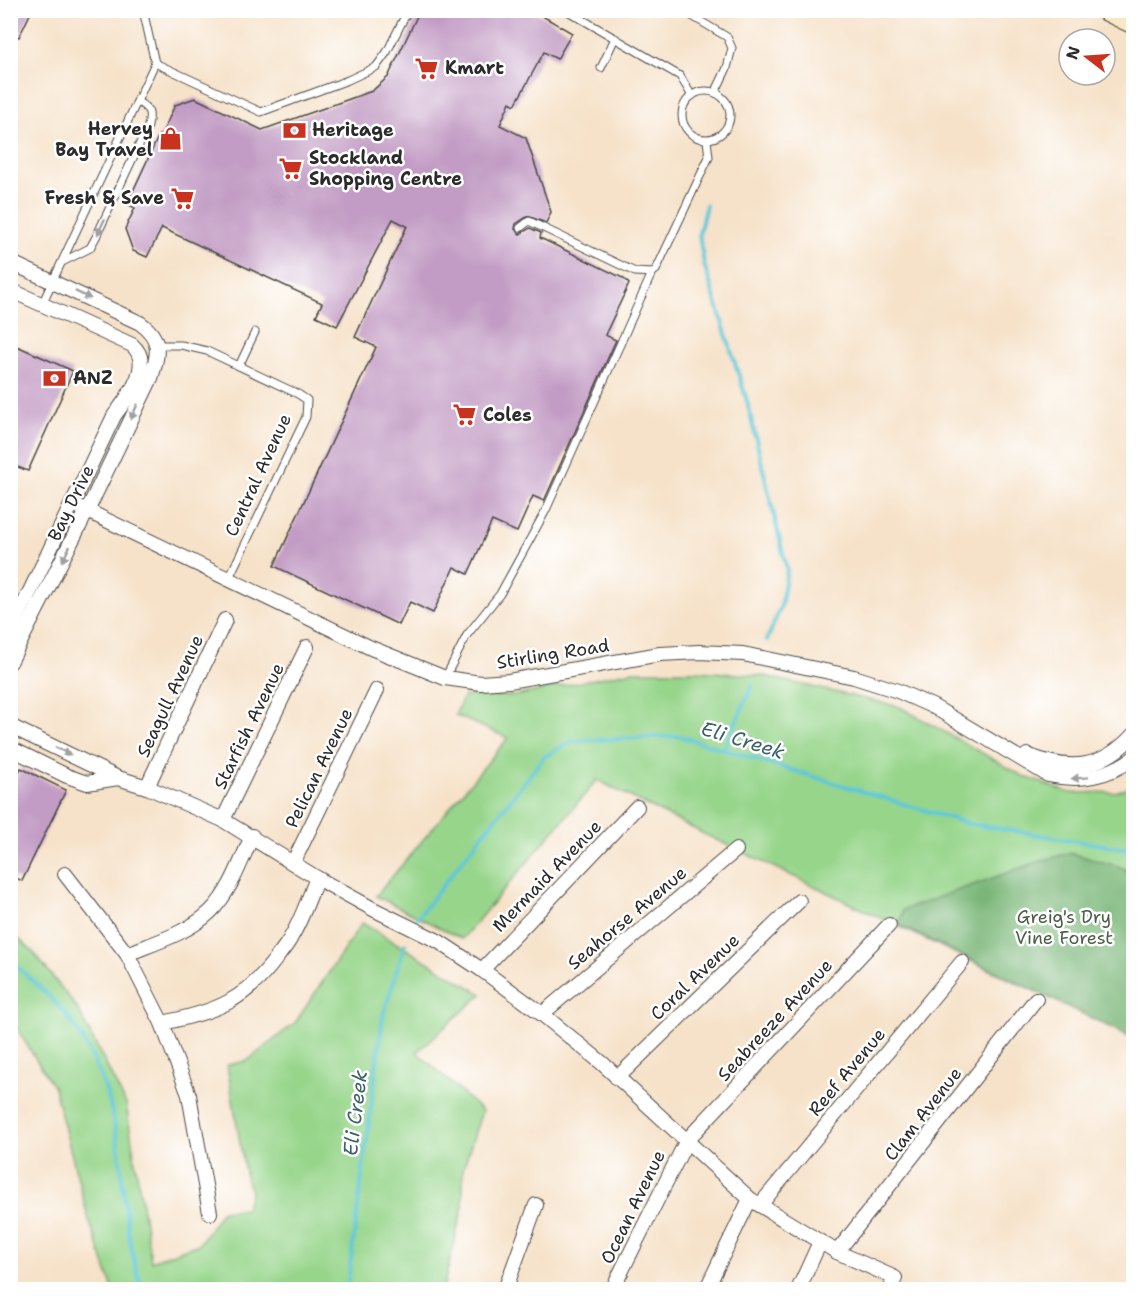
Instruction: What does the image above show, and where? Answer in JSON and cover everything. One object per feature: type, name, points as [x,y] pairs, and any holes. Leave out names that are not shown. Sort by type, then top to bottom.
[{"type":"main road","points":[[1105,10],[1134,24]]},
{"type":"street","points":[[10,262],[140,323],[149,330],[157,351]]},
{"type":"street","points":[[10,290],[42,304]]},
{"type":"street","name":"Bay Drive","points":[[10,633],[114,416],[141,367],[141,357],[132,345],[42,304]]},
{"type":"street","name":"Bay Drive","points":[[10,662],[87,511],[151,378],[157,351]]},
{"type":"street","name":"Stirling Road","points":[[73,504],[371,648],[445,678],[481,682],[509,681],[660,654],[699,652],[743,654],[854,677],[898,691],[934,707],[1048,775],[1066,779],[1084,779],[1116,769],[1134,758]]},
{"type":"street","name":"Seagull Avenue","points":[[147,787],[225,620]]},
{"type":"street","name":"Starfish Avenue","points":[[223,820],[306,647]]},
{"type":"street","name":"Pelican Avenue","points":[[293,863],[377,690]]},
{"type":"street","points":[[10,726],[118,778],[147,787],[223,820],[317,878],[438,941],[542,1014],[602,1064],[755,1202],[892,1284]]},
{"type":"street","name":"Stirling Road","points":[[988,739],[1040,760],[1056,765],[1073,766],[1100,760],[1113,753],[1134,734]]},
{"type":"street","points":[[10,748],[66,776],[87,783],[118,778]]},
{"type":"street","name":"Mermaid Avenue","points":[[482,970],[637,807]]},
{"type":"street","points":[[127,954],[197,922],[211,911],[232,880],[252,836]]},
{"type":"street","name":"Seahorse Avenue","points":[[542,1014],[736,850]]},
{"type":"street","points":[[65,874],[127,954],[162,1023],[189,1095],[210,1213]]},
{"type":"street","points":[[162,1023],[196,1016],[248,991],[267,971],[291,938],[317,878]]},
{"type":"street","name":"Coral Avenue","points":[[617,1078],[799,901]]},
{"type":"street","name":"Seabreeze Avenue","points":[[687,1140],[889,925]]},
{"type":"street","name":"Reef Avenue","points":[[706,1290],[755,1202],[962,962]]},
{"type":"street","name":"Clam Avenue","points":[[837,1252],[1036,999]]},
{"type":"street","name":"Ocean Avenue","points":[[612,1290],[687,1140]]},
{"type":"street","points":[[505,1290],[536,1205]]},
{"type":"street","points":[[798,1290],[820,1242]]},
{"type":"lane","points":[[42,304],[155,63],[143,10]]},
{"type":"lane","points":[[155,63],[261,112],[376,67],[387,52],[408,10]]},
{"type":"lane","points":[[566,10],[680,76],[692,96]]},
{"type":"lane","points":[[682,10],[727,37],[732,48],[727,68],[715,93]]},
{"type":"lane","points":[[600,68],[615,38]]},
{"type":"lane","points":[[706,91],[715,93],[727,103],[730,119],[722,134],[707,140],[693,135],[684,123],[683,108],[692,96],[706,91]]},
{"type":"lane","points":[[62,262],[90,248],[96,237],[148,126],[151,115],[147,107],[138,102]]},
{"type":"lane","points":[[445,678],[467,635],[500,594],[546,510],[652,273],[656,270],[709,157],[707,140]]},
{"type":"lane","points":[[520,228],[529,221],[635,272],[652,273]]},
{"type":"lane","points":[[239,366],[255,332]]},
{"type":"lane","name":"Central Avenue","points":[[157,351],[193,347],[207,351],[307,400],[306,417],[228,580]]},
{"type":"green space","points":[[632,671],[699,671],[764,676],[900,707],[1023,776],[1070,793],[1115,792],[1133,786],[1133,1038],[702,833],[597,780],[462,939],[376,896],[508,738],[455,715],[464,696],[515,696]]},
{"type":"green space","name":"Greig's Dry Vine Forest","points":[[1069,853],[1118,866],[1133,873],[1133,1038],[899,925],[903,910],[1040,861]]},
{"type":"green space","points":[[362,923],[482,994],[417,1052],[482,1111],[463,1169],[463,1206],[443,1289],[113,1289],[88,1217],[54,1088],[11,1019],[11,932],[34,953],[77,1008],[126,1104],[151,1261],[199,1244],[222,1211],[245,1209],[251,1191],[246,1179],[227,1065],[247,1061],[295,1023]]},
{"type":"building","points":[[10,10],[32,10],[19,37],[10,33]]},
{"type":"building","name":"Coles","points":[[420,10],[532,10],[572,33],[557,59],[544,52],[515,105],[510,102],[500,125],[526,138],[551,212],[546,223],[528,216],[516,224],[515,229],[520,234],[530,228],[541,233],[540,238],[623,278],[629,284],[605,335],[616,340],[544,501],[533,496],[517,532],[492,521],[468,574],[454,567],[433,613],[410,602],[399,625],[274,566],[376,347],[355,337],[407,226],[393,219],[337,326],[316,316],[322,303],[162,228],[147,257],[133,251],[125,229],[135,208],[127,204],[175,105],[195,98],[262,130],[372,91],[388,77]]},
{"type":"building","points":[[10,343],[73,371],[28,471],[10,464]]},
{"type":"building","points":[[21,768],[66,790],[22,881],[10,875],[10,791]]},
{"type":"waterway","points":[[706,205],[699,234],[704,264],[747,401],[787,570],[781,606],[767,640]]},
{"type":"waterway","points":[[724,749],[752,686]]},
{"type":"waterway","name":"Eli Creek","points":[[417,918],[544,757],[572,741],[679,736],[970,824],[1134,850]]},
{"type":"waterway","name":"Eli Creek","points":[[347,1290],[383,1016],[405,944]]},
{"type":"waterway","points":[[10,960],[66,1015],[84,1041],[98,1070],[113,1117],[128,1232],[143,1290]]},
{"type":"place","name":"Kmart","points":[[427,68]]},
{"type":"place","name":"Heritage","points":[[294,130]]},
{"type":"place","name":"Hervey Bay Travel","points":[[171,139]]},
{"type":"place","name":"Stockland Shopping Centre","points":[[291,168]]},
{"type":"place","name":"Fresh & Save","points":[[182,198]]},
{"type":"place","name":"ANZ","points":[[55,378]]},
{"type":"place","name":"Coles","points":[[465,415]]}]
